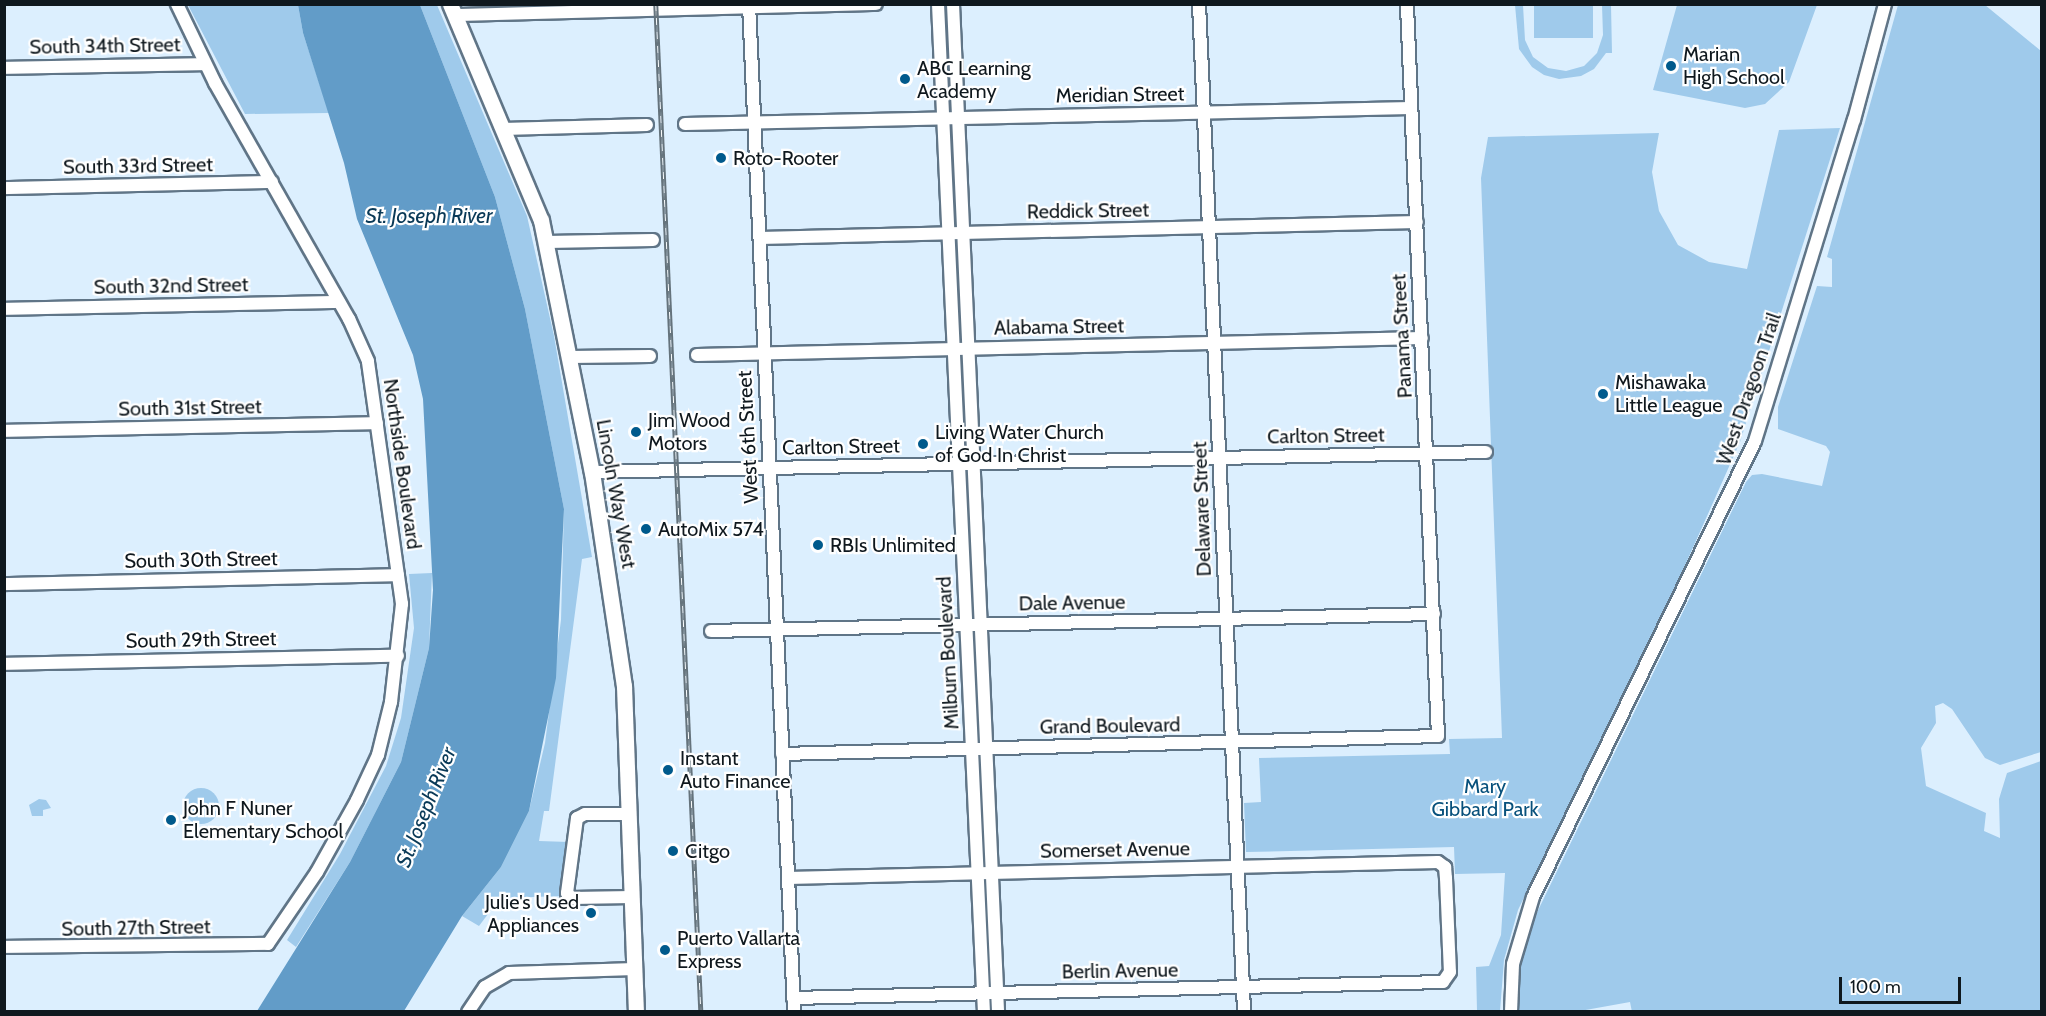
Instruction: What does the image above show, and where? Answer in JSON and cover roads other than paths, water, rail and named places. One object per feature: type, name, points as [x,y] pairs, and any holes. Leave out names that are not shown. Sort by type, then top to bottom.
[{"type":"main road","name":"Lincoln Way West","points":[[453,10],[534,200],[547,242],[592,472],[621,652],[630,814],[636,1011]]},
{"type":"street","name":"Northside Boulevard","points":[[177,4],[206,64],[339,302],[368,361],[402,604],[398,656],[386,730],[368,779],[317,872],[268,944]]},
{"type":"street","points":[[453,10],[876,4]]},
{"type":"street","name":"Milburn Boulevard","points":[[938,4],[984,1011]]},
{"type":"street","name":"Milburn Boulevard","points":[[953,4],[998,1011]]},
{"type":"street","name":"Delaware Street","points":[[1199,4],[1244,1011]]},
{"type":"street","name":"Panama Street","points":[[1407,4],[1438,736]]},
{"type":"street","name":"West Dragoon Trail","points":[[1511,1011],[1512,975],[1521,931],[1550,862],[1755,441],[1854,120],[1885,4]]},
{"type":"street","name":"West 6th Street","points":[[749,6],[794,1011]]},
{"type":"street","name":"South 34th Street","points":[[4,68],[206,64]]},
{"type":"street","name":"Meridian Street","points":[[685,124],[1411,108]]},
{"type":"street","points":[[503,129],[647,125]]},
{"type":"street","name":"South 33rd Street","points":[[4,188],[272,182]]},
{"type":"street","name":"Reddick Street","points":[[760,238],[1417,222]]},
{"type":"street","points":[[547,242],[653,240]]},
{"type":"street","name":"South 32nd Street","points":[[4,309],[339,302]]},
{"type":"street","name":"Alabama Street","points":[[697,355],[1422,338]]},
{"type":"street","points":[[570,357],[650,356]]},
{"type":"street","name":"South 31st Street","points":[[4,431],[377,423]]},
{"type":"street","name":"Carlton Street","points":[[592,472],[1486,452]]},
{"type":"street","name":"South 30th Street","points":[[4,585],[398,575]]},
{"type":"street","name":"Dale Avenue","points":[[711,631],[1434,614]]},
{"type":"street","name":"South 29th Street","points":[[4,664],[398,656]]},
{"type":"street","name":"Grand Boulevard","points":[[782,754],[1438,736]]},
{"type":"street","points":[[630,814],[585,814],[577,818],[567,893],[572,898],[632,897]]},
{"type":"street","name":"Somerset Avenue","points":[[788,878],[1443,864],[1449,948],[1447,980]]},
{"type":"street","name":"South 27th Street","points":[[4,947],[268,944]]},
{"type":"street","points":[[468,1011],[485,987],[509,973],[635,969]]},
{"type":"street","name":"Berlin Avenue","points":[[794,998],[1447,980]]},
{"type":"water","name":"St. Joseph River","points":[[298,5],[420,5],[495,197],[525,309],[564,509],[556,678],[529,811],[501,867],[462,916],[404,1011],[257,1011],[350,862],[401,762],[429,648],[433,590],[423,399],[413,355],[357,219],[344,163],[303,33]]},
{"type":"railway","points":[[656,4],[701,1012]]},
{"type":"place","name":"Marian High School","points":[[1671,66]]},
{"type":"place","name":"ABC Learning Academy","points":[[905,79]]},
{"type":"place","name":"Roto-Rooter","points":[[721,158]]},
{"type":"place","name":"Mishawaka Little League","points":[[1603,394]]},
{"type":"place","name":"Jim Wood Motors","points":[[636,432]]},
{"type":"place","name":"Living Water Church of God In Christ","points":[[923,444]]},
{"type":"place","name":"AutoMix 574","points":[[646,529]]},
{"type":"place","name":"RBIs Unlimited","points":[[818,545]]},
{"type":"place","name":"Instant Auto Finance","points":[[668,770]]},
{"type":"place","name":"John F Nuner Elementary School","points":[[171,820]]},
{"type":"place","name":"Citgo","points":[[673,851]]},
{"type":"place","name":"Julie's Used Appliances","points":[[591,913]]},
{"type":"place","name":"Puerto Vallarta Express","points":[[665,950]]},
{"type":"park label","name":"Mary Gibbard Park","points":[[1485,798]]}]
